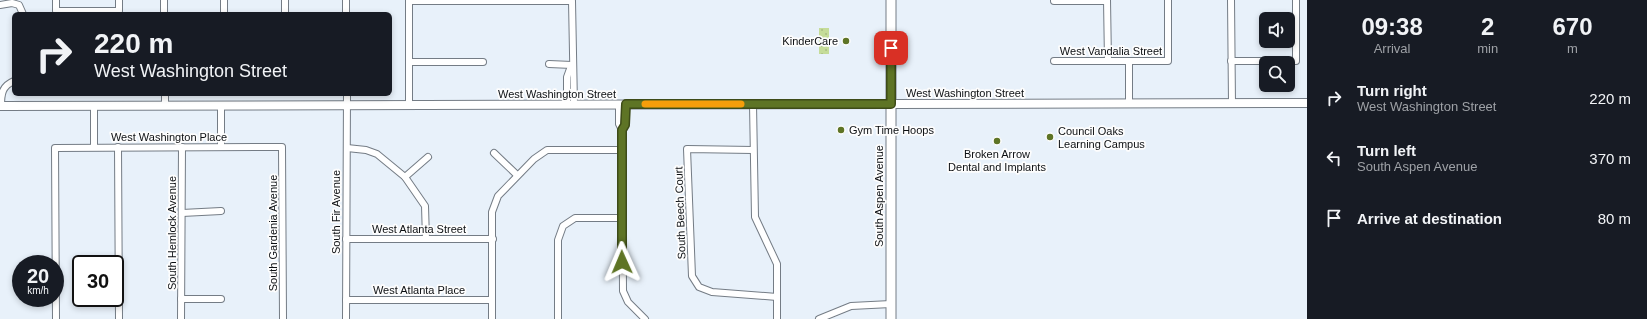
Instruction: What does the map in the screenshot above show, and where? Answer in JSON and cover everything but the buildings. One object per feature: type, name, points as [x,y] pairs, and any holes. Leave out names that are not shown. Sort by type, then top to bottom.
[{"type":"main road","name":"South Aspen Avenue","points":[[891,0],[891,319]]},
{"type":"main road","name":"West Washington Street","points":[[0,106],[1307,103]]},
{"type":"street","points":[[56,0],[56,11],[119,11],[120,0]]},
{"type":"street","points":[[164,0],[164,12]]},
{"type":"street","points":[[224,0],[224,12]]},
{"type":"street","points":[[285,0],[285,12]]},
{"type":"street","points":[[346,0],[346,12]]},
{"type":"street","points":[[409,105],[409,1],[546,0],[572,1],[572,65],[567,77],[570,105]]},
{"type":"street","name":"West Vandalia Street","points":[[1054,61],[1168,61],[1168,0]]},
{"type":"street","points":[[1231,0],[1232,103]]},
{"type":"street","points":[[1232,61],[1296,61],[1296,0]]},
{"type":"street","points":[[1054,1],[1107,1],[1108,61]]},
{"type":"street","points":[[0,5],[12,3],[19,5],[22,12]]},
{"type":"street","points":[[1129,61],[1129,103]]},
{"type":"street","points":[[409,62],[483,62]]},
{"type":"street","points":[[549,64],[572,65]]},
{"type":"street","points":[[0,106],[2,91],[12,82]]},
{"type":"street","points":[[164,96],[165,106]]},
{"type":"street","name":"South Fir Avenue","points":[[346,319],[347,96]]},
{"type":"street","points":[[622,104],[619,124],[622,130],[623,292],[628,302],[645,319]]},
{"type":"street","points":[[753,104],[753,150],[756,217],[777,264],[777,319]]},
{"type":"street","points":[[221,105],[221,147]]},
{"type":"street","points":[[94,106],[94,147]]},
{"type":"street","points":[[118,147],[119,319]]},
{"type":"street","name":"South Hemlock Avenue","points":[[181,319],[182,147]]},
{"type":"street","name":"West Washington Place","points":[[56,319],[55,148],[282,147]]},
{"type":"street","name":"South Gardenia Avenue","points":[[282,147],[283,319]]},
{"type":"street","points":[[347,148],[366,150],[377,154],[405,177],[425,206],[426,239]]},
{"type":"street","name":"South Beech Court","points":[[753,150],[687,149],[692,276],[699,287],[712,292],[777,297]]},
{"type":"street","points":[[492,319],[494,204],[498,196],[534,158],[547,150],[622,150]]},
{"type":"street","points":[[494,153],[517,175]]},
{"type":"street","points":[[405,177],[428,157]]},
{"type":"street","points":[[182,213],[221,212]]},
{"type":"street","points":[[558,319],[558,240],[563,226],[575,218],[622,218]]},
{"type":"street","name":"West Atlanta Street","points":[[346,239],[493,239]]},
{"type":"street","points":[[181,300],[221,300]]},
{"type":"street","name":"West Atlanta Place","points":[[346,300],[492,300]]},
{"type":"street","points":[[821,319],[851,306],[891,304]]},
{"type":"green space","points":[[819,28],[829,28],[829,54],[819,54]]},
{"type":"slow traffic","points":[[645,104],[741,104]]},
{"type":"place","name":"KinderCare","points":[[846,41]]},
{"type":"place","name":"Gym Time Hoops","points":[[841,130]]},
{"type":"place","name":"Council Oaks Learning Campus","points":[[1050,137]]},
{"type":"place","name":"Broken Arrow Dental and Implants","points":[[997,141]]},
{"type":"route","points":[[622,262],[622,130],[625,125],[626,104],[891,104],[891,48]]}]
